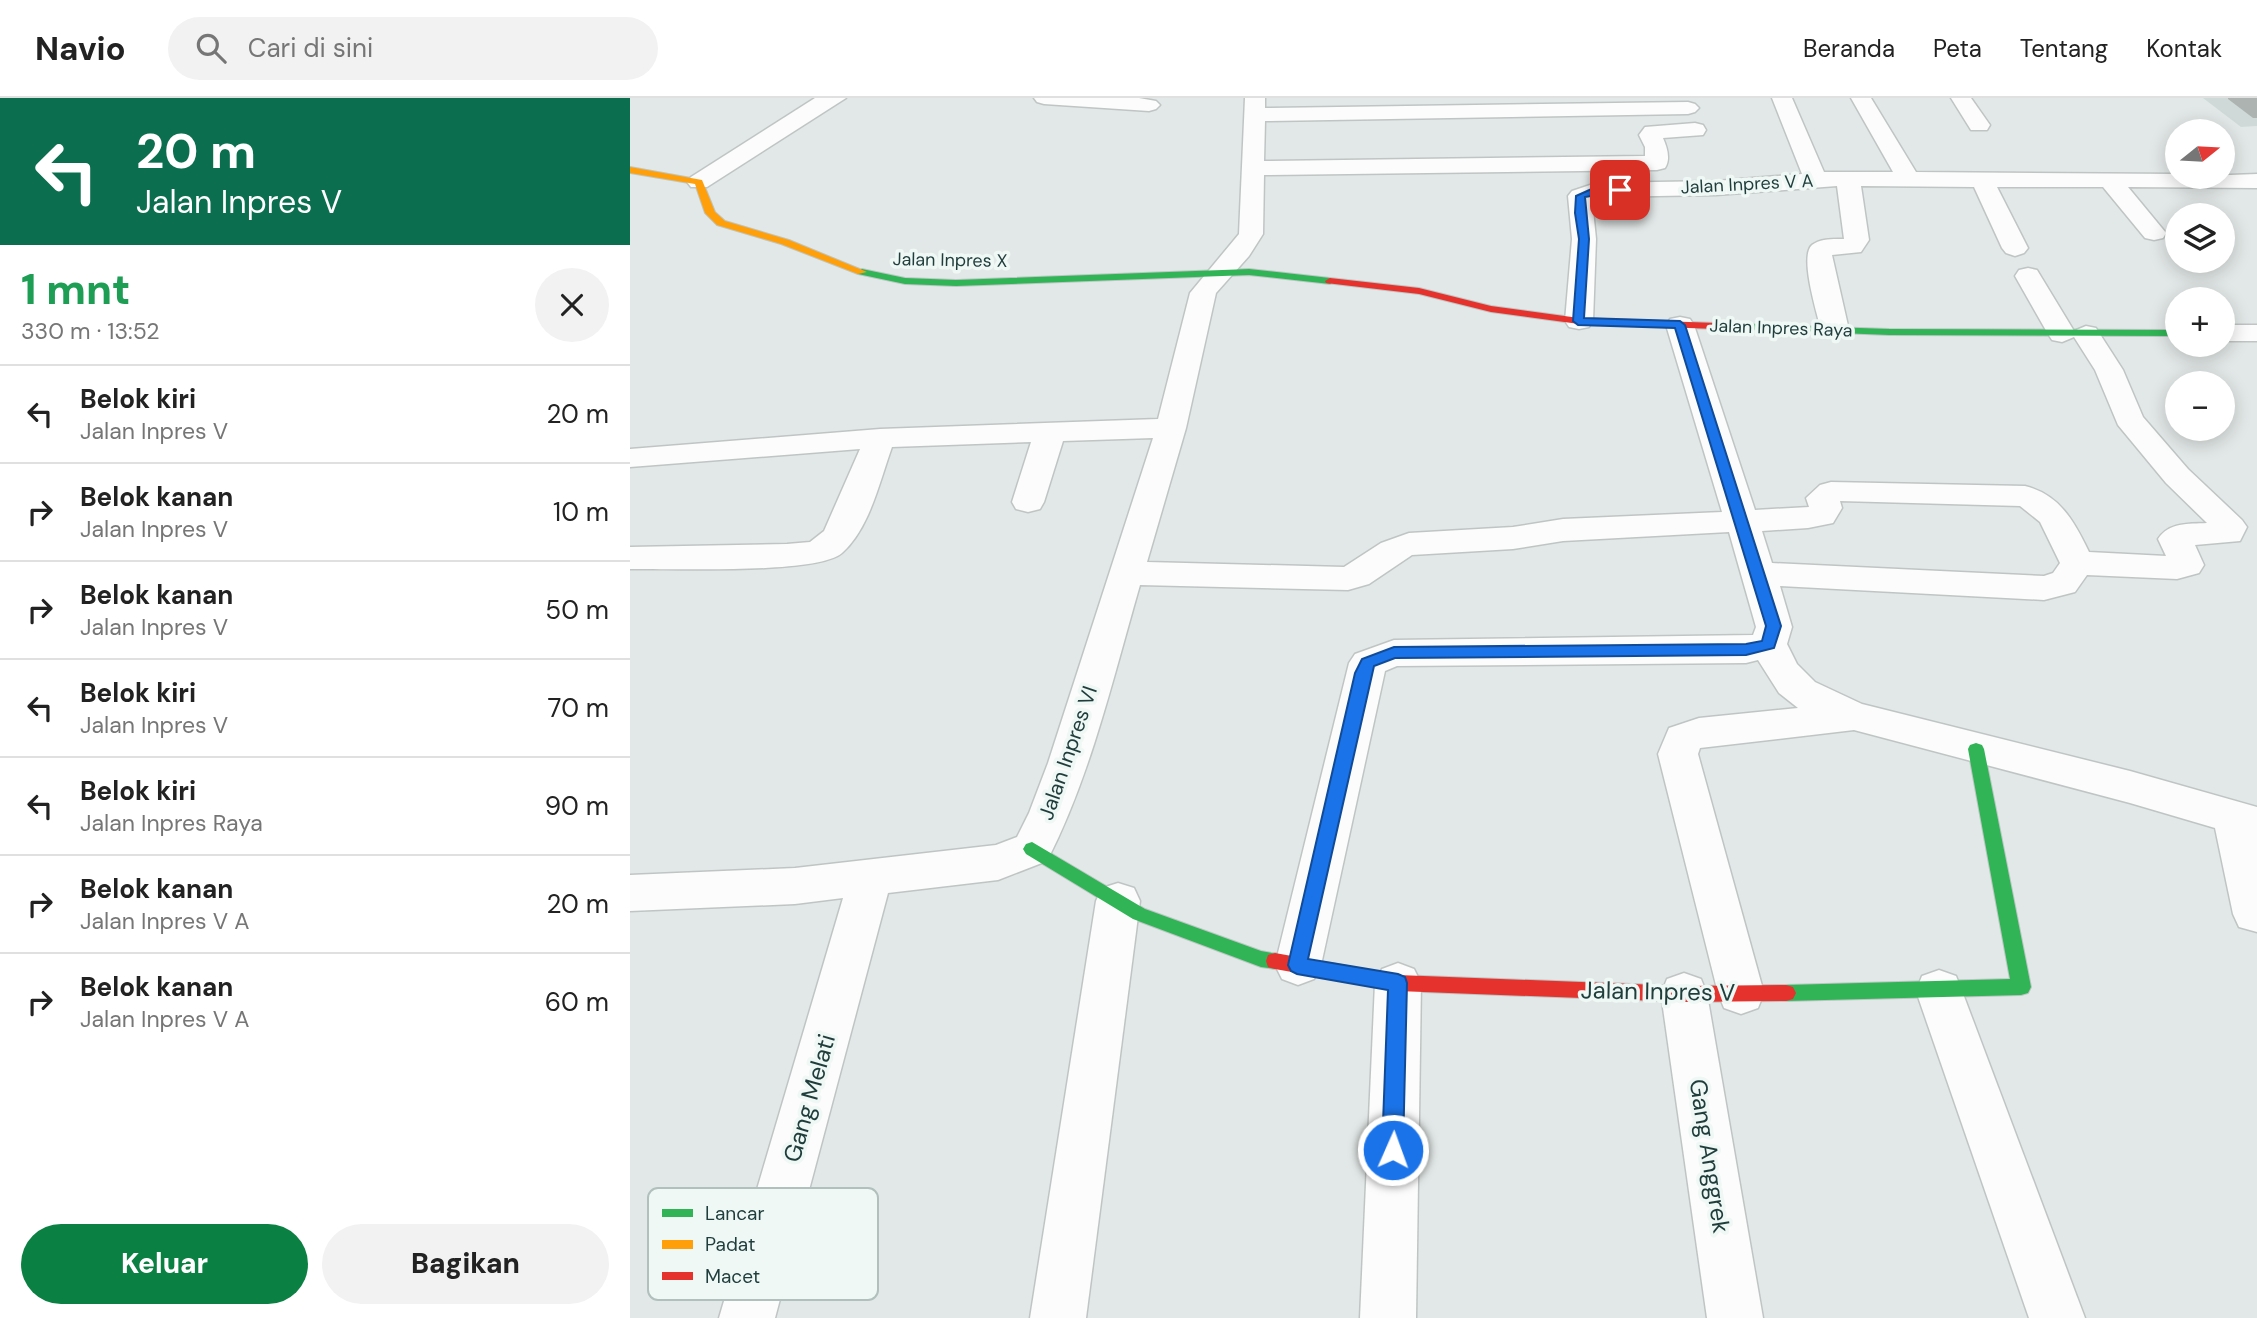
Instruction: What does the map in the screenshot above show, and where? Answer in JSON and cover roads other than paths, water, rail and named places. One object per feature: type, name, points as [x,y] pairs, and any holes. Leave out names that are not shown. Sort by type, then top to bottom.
[{"type":"street","points":[[630,170],[699,182],[826,100],[836,98]]},
{"type":"street","points":[[1044,98],[1149,105]]},
{"type":"street","points":[[1782,98],[1831,179],[1853,200],[1857,240],[1852,247],[1827,247],[1820,251],[1818,258],[1835,330]]},
{"type":"street","points":[[1861,98],[1909,180]]},
{"type":"street","points":[[1961,98],[1979,125]]},
{"type":"street","points":[[1254,106],[1685,103],[1716,188]]},
{"type":"street","name":"Jalan Inpres VI","points":[[1032,849],[1050,814],[1068,764],[1127,573],[1171,428],[1203,293],[1210,281],[1241,252],[1251,234],[1254,106]]},
{"type":"street","points":[[1253,168],[1657,163],[1656,147],[1650,135],[1653,132],[1695,130]]},
{"type":"street","name":"Jalan Inpres V A","points":[[1578,321],[1584,239],[1580,196],[1596,190],[1716,188],[1831,179],[2257,181]]},
{"type":"street","points":[[1982,180],[2015,248]]},
{"type":"street","points":[[2109,180],[2154,233]]},
{"type":"street","name":"Jalan Inpres X","points":[[699,182],[710,213],[721,223],[785,242],[871,276],[905,281],[956,283],[1222,271]]},
{"type":"street","name":"Jalan Inpres Raya","points":[[1222,271],[1345,281],[1419,292],[1491,309],[1578,321],[1835,330],[2165,333]]},
{"type":"street","points":[[2028,276],[2074,334],[2109,370],[2129,419],[2177,476],[2230,527],[2228,533],[2181,535],[2175,539],[2187,565],[2177,568],[2077,563]]},
{"type":"street","points":[[1680,325],[1774,626],[1769,644],[1777,664],[1793,687],[1821,703],[1854,716],[2130,787],[2246,821],[2255,914]]},
{"type":"street","points":[[2235,333],[2257,333]]},
{"type":"street","points":[[630,458],[880,438],[1171,428]]},
{"type":"street","points":[[1028,502],[1050,432]]},
{"type":"street","points":[[630,558],[787,555],[809,553],[828,547],[842,530],[880,438]]},
{"type":"street","points":[[1127,573],[1348,579],[1378,564],[1393,548],[1409,544],[1513,538],[1563,530],[1821,516],[1826,508],[1822,498],[1831,492],[2025,496],[2040,500],[2053,515],[2077,563],[2071,579],[2060,586],[2044,588],[1758,573]]},
{"type":"street","points":[[2211,510],[2257,509]]},
{"type":"street","points":[[1297,965],[1363,673],[1368,663],[1394,653],[1746,650],[1769,644]]},
{"type":"street","points":[[1741,993],[1678,754],[1683,738],[1699,733],[1854,716]]},
{"type":"street","name":"Jalan Inpres V","points":[[1032,849],[1139,914],[1261,959],[1398,983],[1684,994],[1940,991],[2021,987],[1976,749]]},
{"type":"street","points":[[630,893],[795,886],[998,862],[1032,849]]},
{"type":"street","name":"Gang Melati","points":[[784,1188],[872,877]]},
{"type":"street","points":[[1058,1318],[1118,901]]},
{"type":"street","points":[[1388,1318],[1398,983]]},
{"type":"street","points":[[1940,991],[2057,1318]]},
{"type":"street","name":"Gang Anggrek","points":[[1684,994],[1735,1318]]},
{"type":"street","name":"Gang Melati","points":[[747,1318],[752,1300]]}]
